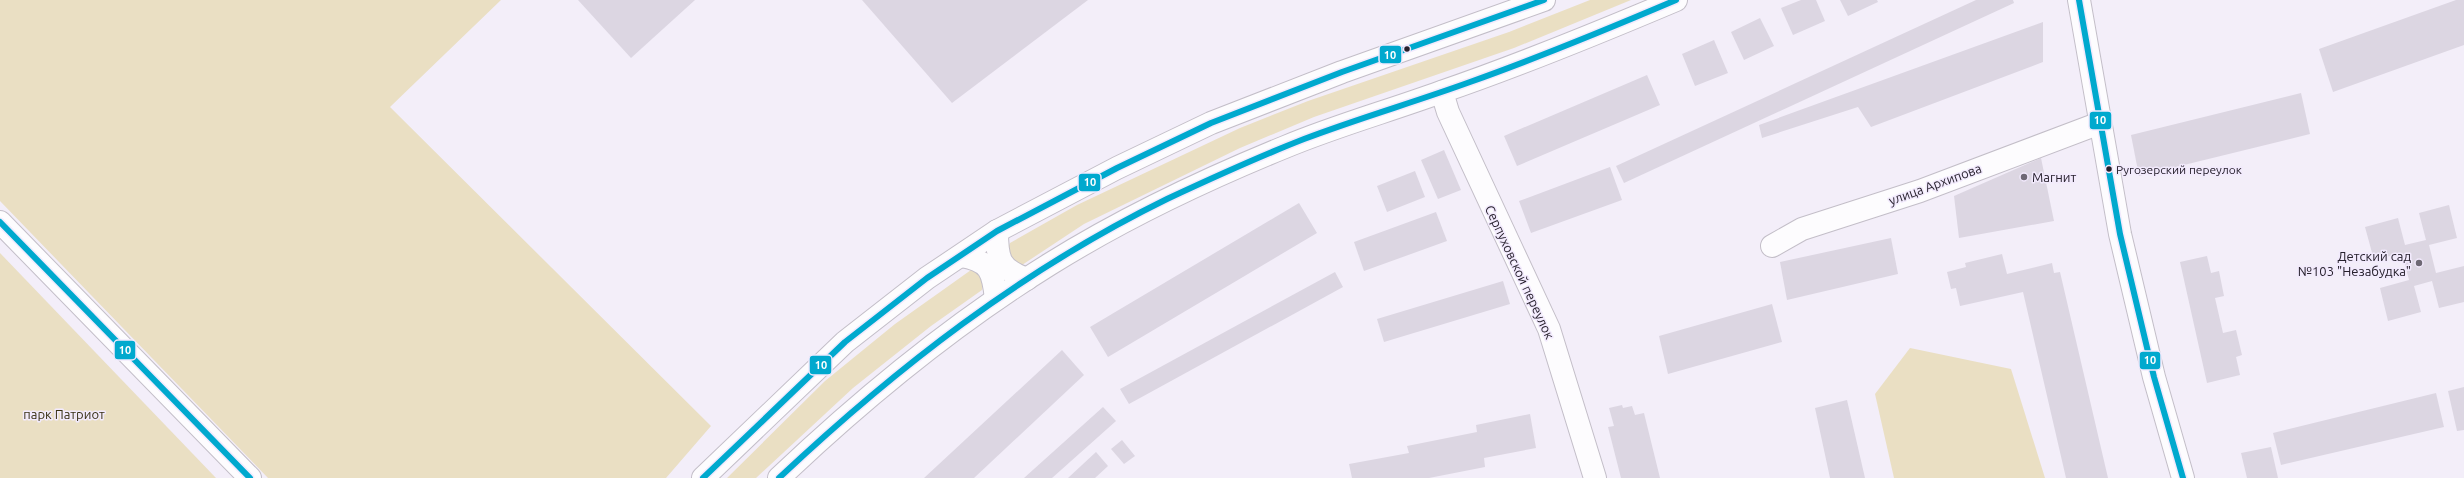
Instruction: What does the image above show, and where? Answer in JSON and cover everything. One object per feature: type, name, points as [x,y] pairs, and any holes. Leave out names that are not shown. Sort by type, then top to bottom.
[{"type":"main road","points":[[704,478],[846,342],[927,278],[997,231],[1117,168],[1210,123],[1342,72],[1544,0]]},
{"type":"main road","points":[[779,478],[848,414],[904,368],[996,299],[1027,279],[1140,214],[1228,171],[1288,146],[1442,92],[1676,0]]},
{"type":"main road","points":[[2079,0],[2122,244],[2154,377],[2183,478]]},
{"type":"main road","name":"Серпуховской переулок","points":[[1442,92],[1448,112],[1549,329],[1594,478]]},
{"type":"main road","name":"улица Архипова","points":[[1772,246],[1802,229],[1920,191],[2100,123]]},
{"type":"main road","points":[[0,222],[250,478]]},
{"type":"main road","points":[[997,231],[997,248],[1000,263],[1011,273],[1027,279]]},
{"type":"main road","points":[[961,256],[978,259],[989,268],[994,282],[996,299]]},
{"type":"green space","points":[[0,0],[501,0],[390,107],[711,426],[666,478],[268,478],[0,201]]},
{"type":"green space","points":[[1590,0],[1631,0],[1514,48],[1314,117],[1240,148],[1084,224],[1022,265],[1013,264],[1007,251],[1010,243],[1077,205],[1240,128],[1308,101],[1509,32]]},
{"type":"green space","name":"парк Патриот","points":[[0,253],[216,478],[0,478]]},
{"type":"green space","points":[[971,270],[985,274],[982,290],[931,326],[853,388],[756,478],[727,478],[825,381],[895,324]]},
{"type":"green space","points":[[1910,348],[2011,369],[2045,478],[1894,478],[1875,394]]},
{"type":"building","points":[[578,0],[695,0],[631,58]]},
{"type":"building","points":[[862,0],[1088,0],[952,103]]},
{"type":"building","points":[[1801,0],[1816,0],[1825,21],[1793,35],[1781,8]]},
{"type":"building","points":[[1840,0],[1877,0],[1878,2],[1848,16]]},
{"type":"building","points":[[1976,0],[2013,0],[2014,3],[1624,183],[1616,166]]},
{"type":"building","points":[[2456,0],[2464,0],[2464,45],[2333,92],[2319,49]]},
{"type":"building","points":[[1760,18],[1774,46],[1744,60],[1731,32]]},
{"type":"building","points":[[2043,22],[2043,62],[1871,127],[1858,107],[1762,138],[1759,125]]},
{"type":"building","points":[[1714,40],[1728,73],[1695,86],[1682,54]]},
{"type":"building","points":[[1647,75],[1660,105],[1517,166],[1504,136]]},
{"type":"building","points":[[2301,93],[2310,134],[2139,176],[2131,135]]},
{"type":"building","points":[[1444,150],[1461,190],[1438,199],[1421,160]]},
{"type":"building","points":[[2041,158],[2054,221],[1959,238],[1954,196]]},
{"type":"building","points":[[1610,167],[1622,200],[1531,233],[1519,201]]},
{"type":"building","points":[[1415,171],[1425,197],[1387,212],[1377,186]]},
{"type":"building","points":[[1299,203],[1317,233],[1108,357],[1090,327]]},
{"type":"building","name":"Детский сад №103 \"Незабудка\"","points":[[2449,205],[2457,238],[2429,245],[2436,273],[2464,266],[2464,302],[2439,308],[2432,281],[2414,286],[2421,312],[2388,321],[2380,288],[2409,280],[2402,253],[2374,260],[2365,227],[2398,218],[2405,245],[2426,240],[2419,213]]},
{"type":"building","points":[[1436,212],[1447,241],[1364,271],[1354,242]]},
{"type":"building","points":[[1891,238],[1898,274],[1787,300],[1780,262]]},
{"type":"building","points":[[2002,254],[2007,274],[2052,263],[2054,273],[2060,272],[2108,478],[2066,478],[2023,292],[1960,306],[1956,288],[1951,289],[1947,272],[1966,267],[1965,263]]},
{"type":"building","points":[[2207,256],[2211,273],[2219,271],[2224,296],[2215,298],[2223,333],[2236,330],[2242,355],[2236,357],[2240,375],[2207,383],[2180,262]]},
{"type":"building","points":[[1335,272],[1343,287],[1129,404],[1120,389]]},
{"type":"building","points":[[1503,281],[1510,304],[1384,342],[1377,319]]},
{"type":"building","points":[[1772,304],[1782,342],[1668,374],[1659,336]]},
{"type":"building","points":[[1062,350],[1084,375],[974,478],[924,478]]},
{"type":"building","points":[[2464,387],[2464,430],[2457,431],[2448,391]]},
{"type":"building","points":[[2436,393],[2444,427],[2281,465],[2273,433]]},
{"type":"building","points":[[1847,400],[1865,478],[1830,478],[1815,408]]},
{"type":"building","points":[[1622,405],[1623,408],[1632,406],[1635,415],[1644,413],[1660,478],[1621,478],[1608,427],[1614,426],[1609,408]]},
{"type":"building","points":[[1103,407],[1116,421],[1052,478],[1024,478]]},
{"type":"building","points":[[1530,414],[1536,448],[1484,458],[1485,467],[1429,478],[1352,478],[1349,464],[1409,453],[1407,446],[1477,432],[1476,425]]},
{"type":"building","points":[[1122,440],[1135,456],[1124,464],[1111,449]]},
{"type":"building","points":[[2271,447],[2278,478],[2247,478],[2241,453]]},
{"type":"building","points":[[1096,452],[1108,466],[1095,478],[1068,478]]},
{"type":"transit line","name":"10","points":[[703,478],[845,342],[927,278],[997,231],[1117,168],[1211,123],[1342,72],[1544,0]]},
{"type":"transit line","name":"10","points":[[779,478],[823,437],[869,398],[962,324],[1011,289],[1113,227],[1167,199],[1304,139],[1496,72],[1676,0]]},
{"type":"transit line","name":"10","points":[[2079,0],[2120,234],[2154,377],[2183,478]]},
{"type":"transit line","name":"10","points":[[0,222],[250,478]]},
{"type":"place","name":"Ругозерский переулок","points":[[2109,169]]},
{"type":"place","name":"Магнит","points":[[2024,177]]},
{"type":"place","name":"Детский сад №103 \"Незабудка\"","points":[[2419,263]]}]
